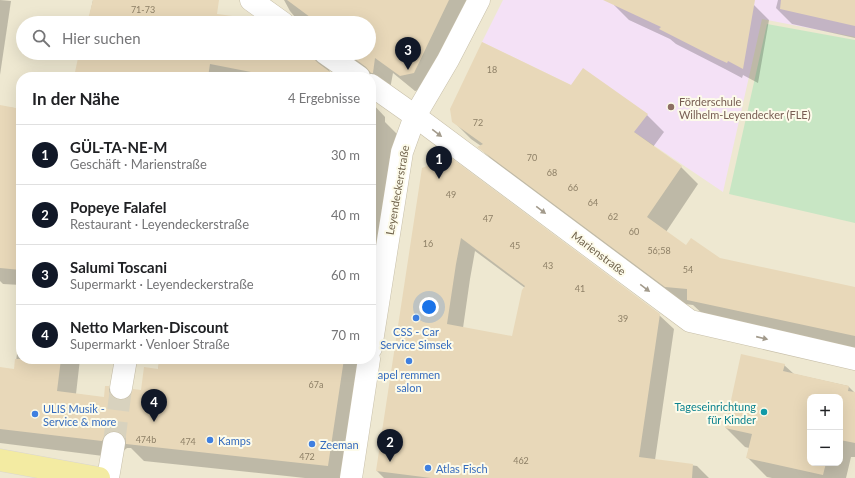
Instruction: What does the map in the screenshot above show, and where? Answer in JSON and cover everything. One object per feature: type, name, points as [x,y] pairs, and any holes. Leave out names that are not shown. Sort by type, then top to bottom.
[{"type":"main road","points":[[0,460],[99,478]]},
{"type":"street","name":"Leyendeckerstraße","points":[[376,316],[402,152],[415,116],[448,60],[479,0]]},
{"type":"street","points":[[254,1],[274,16]]},
{"type":"street","points":[[335,60],[352,72]]},
{"type":"street","name":"Marienstraße","points":[[376,89],[690,321],[855,359]]},
{"type":"street","points":[[122,388],[125,364]]},
{"type":"street","points":[[351,478],[368,364]]},
{"type":"street","points":[[108,478],[114,443]]},
{"type":"shaded area","points":[[0,0],[855,0],[855,478],[0,478]]},
{"type":"shaded area","name":"Förderschule Wilhelm-Leyendecker (FLE)","points":[[503,0],[855,0],[855,37],[762,19],[723,192],[634,132],[571,85],[482,42]]},
{"type":"green space","points":[[767,24],[855,40],[855,223],[729,194]]},
{"type":"building","points":[[93,0],[219,0],[217,14],[232,16],[89,16]]},
{"type":"building","points":[[287,0],[449,0],[414,73],[400,76],[376,59],[376,16],[309,16]]},
{"type":"building","points":[[603,0],[755,0],[743,69],[728,61],[727,63],[716,58],[659,29],[661,27]]},
{"type":"building","points":[[781,0],[855,0],[855,26],[780,9]]},
{"type":"building","points":[[482,42],[571,85],[583,68],[648,114],[634,132],[682,166],[647,217],[686,245],[691,238],[720,258],[855,287],[855,336],[687,300],[687,289],[665,287],[477,147],[483,144],[452,122],[450,109]]},
{"type":"building","points":[[78,60],[315,60],[330,72],[251,72],[210,64],[209,72],[75,72]]},
{"type":"building","points":[[356,60],[375,60],[373,72],[370,72]]},
{"type":"building","points":[[0,105],[16,108],[16,270],[0,268]]},
{"type":"building","points":[[450,157],[660,314],[639,457],[693,464],[692,478],[431,478],[376,471],[422,168]],"holes":[[[461,238],[525,286],[522,290],[512,336],[447,324]]]},
{"type":"building","name":"Tageseinrichtung für Kinder","points":[[741,354],[785,364],[783,371],[849,386],[848,391],[855,392],[855,443],[843,441],[843,394],[807,394],[807,466],[825,466],[823,475],[746,458],[752,434],[725,428]]},
{"type":"building","points":[[15,359],[16,364],[60,364],[57,391],[104,397],[105,386],[109,386],[109,392],[113,397],[119,400],[125,400],[130,396],[133,389],[141,390],[144,367],[158,369],[158,364],[343,364],[328,466],[126,444],[126,438],[116,431],[110,431],[105,435],[102,441],[0,429],[0,367],[14,369]]},
{"type":"tunnel","points":[[114,443],[121,388]]},
{"type":"place","name":"Salumi Toscani","points":[[408,70]]},
{"type":"place","name":"Förderschule Wilhelm-Leyendecker (FLE)","points":[[671,107]]},
{"type":"place","name":"GÜL-TA-NE-M","points":[[439,179]]},
{"type":"place","name":"CSS - Car Service Simsek","points":[[416,318]]},
{"type":"place","name":"apel remmen salon","points":[[409,361]]},
{"type":"place","name":"Tageseinrichtung für Kinder","points":[[764,412]]},
{"type":"place","name":"ULIS Musik - Service & more","points":[[35,414]]},
{"type":"place","name":"Netto Marken-Discount","points":[[154,422]]},
{"type":"place","name":"Kamps","points":[[210,440]]},
{"type":"place","name":"Zeeman","points":[[312,444]]},
{"type":"place","name":"Popeye Falafel","points":[[390,462]]},
{"type":"place","name":"Atlas Fisch","points":[[428,468]]}]
